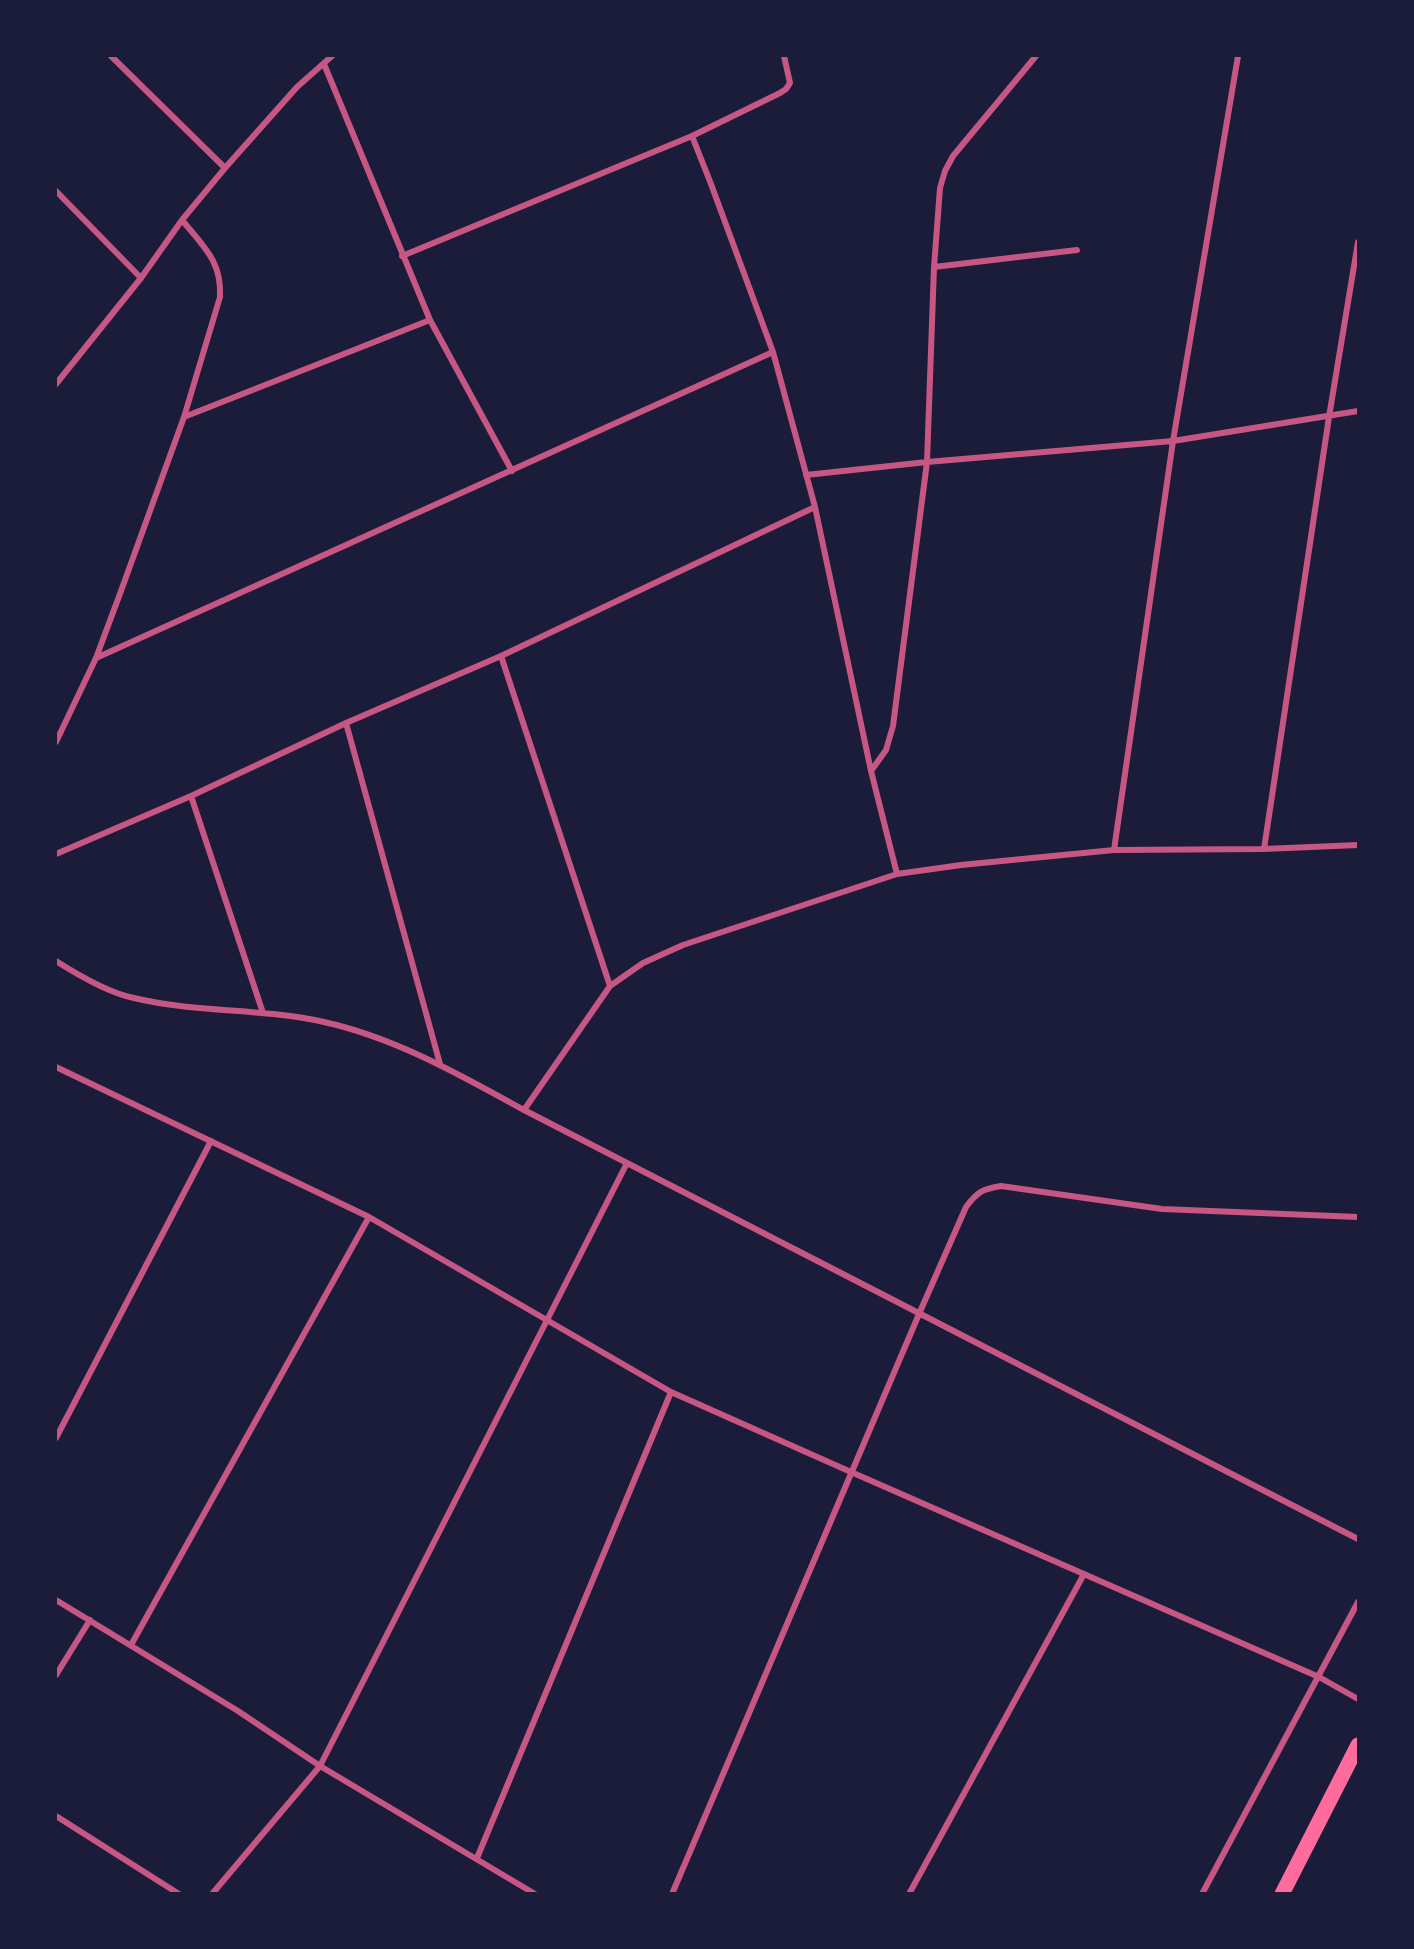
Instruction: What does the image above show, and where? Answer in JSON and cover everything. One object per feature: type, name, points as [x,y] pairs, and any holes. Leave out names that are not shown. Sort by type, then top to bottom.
[{"type":"main road","points":[[1282,1893],[1359,1745]]},
{"type":"street","points":[[111,56],[225,168]]},
{"type":"street","points":[[56,384],[141,278],[182,220],[225,168],[297,87],[332,56]]},
{"type":"street","points":[[402,256],[692,136],[786,89],[790,83],[784,56]]},
{"type":"street","points":[[872,771],[886,750],[893,726],[927,462],[934,267],[940,188],[945,171],[954,156],[1036,56]]},
{"type":"street","points":[[1114,850],[1173,441],[1238,56]]},
{"type":"street","points":[[324,64],[430,320],[512,471]]},
{"type":"street","points":[[692,136],[773,352],[815,507],[872,771],[897,874]]},
{"type":"street","points":[[56,191],[141,278]]},
{"type":"street","points":[[56,742],[96,658],[184,417],[220,297],[221,283],[216,264],[182,220]]},
{"type":"street","points":[[1264,849],[1329,417],[1359,242]]},
{"type":"street","points":[[934,267],[1077,250]]},
{"type":"street","points":[[184,417],[430,320]]},
{"type":"street","points":[[96,658],[773,352]]},
{"type":"street","points":[[806,475],[1173,441],[1359,411]]},
{"type":"street","points":[[56,854],[191,796],[346,723],[501,656],[815,507]]},
{"type":"street","points":[[501,656],[610,986]]},
{"type":"street","points":[[346,723],[440,1064]]},
{"type":"street","points":[[191,796],[263,1013]]},
{"type":"street","points":[[524,1110],[610,986],[643,963],[684,945],[897,874],[961,865],[1114,850],[1264,849],[1359,845]]},
{"type":"street","points":[[56,961],[80,976],[131,998],[182,1007],[263,1013],[323,1022],[388,1043],[440,1064],[524,1110],[1359,1539]]},
{"type":"street","points":[[56,1067],[369,1217],[671,1392],[1319,1677],[1359,1699]]},
{"type":"street","points":[[56,1438],[211,1142]]},
{"type":"street","points":[[212,1893],[320,1766],[627,1163]]},
{"type":"street","points":[[672,1893],[919,1314],[966,1207],[974,1196],[984,1189],[1001,1186],[1162,1209],[1359,1217]]},
{"type":"street","points":[[131,1645],[369,1217]]},
{"type":"street","points":[[477,1858],[671,1392]]},
{"type":"street","points":[[909,1893],[1084,1574]]},
{"type":"street","points":[[56,1600],[238,1711],[320,1766],[536,1893]]},
{"type":"street","points":[[1202,1893],[1359,1602]]},
{"type":"street","points":[[56,1675],[90,1620]]},
{"type":"street","points":[[56,1816],[179,1893]]}]
